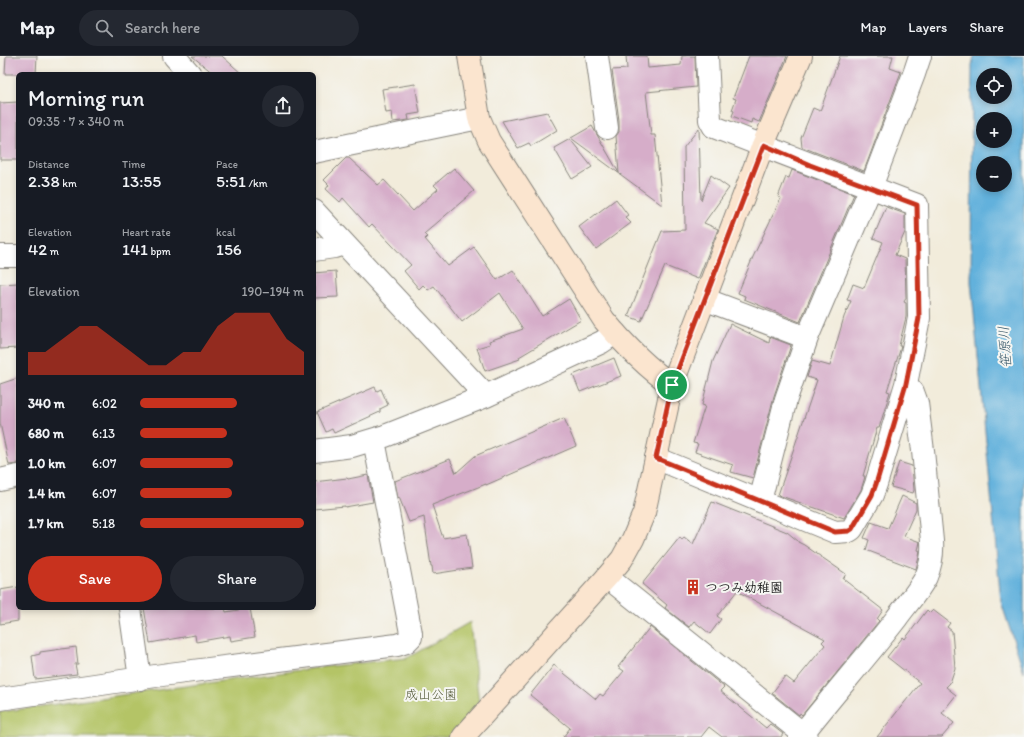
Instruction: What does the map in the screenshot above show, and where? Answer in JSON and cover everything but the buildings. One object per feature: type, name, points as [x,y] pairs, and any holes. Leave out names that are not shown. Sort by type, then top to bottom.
[{"type":"street","points":[[174,56],[188,72]]},
{"type":"street","points":[[469,56],[479,118],[489,141],[604,320],[651,370],[672,385]]},
{"type":"street","points":[[596,56],[607,128]]},
{"type":"street","points":[[656,458],[835,532],[849,531],[852,529],[872,495],[906,384],[919,318],[917,205],[717,128],[710,120],[707,56]]},
{"type":"street","points":[[463,737],[607,577],[622,559],[633,539],[644,513],[672,385],[764,145],[801,56]]},
{"type":"street","points":[[760,501],[786,398],[807,338],[871,187],[920,56]]},
{"type":"street","points":[[316,152],[479,118]]},
{"type":"street","points":[[316,213],[486,396]]},
{"type":"street","points":[[316,250],[343,244]]},
{"type":"street","points":[[0,256],[16,256]]},
{"type":"street","points":[[704,299],[807,338]]},
{"type":"street","points":[[316,452],[352,446],[374,440],[486,396],[602,342],[615,333]]},
{"type":"street","points":[[607,577],[803,736],[919,588],[926,578],[931,563],[933,545],[923,450],[916,403],[913,392],[906,384]]},
{"type":"street","points":[[0,699],[170,674],[397,645],[409,640],[411,633],[374,440]]},
{"type":"street","points":[[0,480],[16,476]]},
{"type":"street","points":[[130,610],[140,679]]},
{"type":"green space","name":"成山公園","points":[[470,622],[479,703],[451,737],[0,737],[0,712],[322,667],[407,658]]},
{"type":"water","name":"笹原川","points":[[974,56],[1024,56],[1024,672],[1001,602],[971,282],[972,65]]},
{"type":"place","name":"つつみ幼稚園","points":[[693,587]]},
{"type":"route","points":[[764,145],[810,165],[917,205],[919,318],[912,356],[906,384],[876,484],[872,495],[852,529],[849,531],[835,532],[656,458],[672,385],[764,145]]}]
